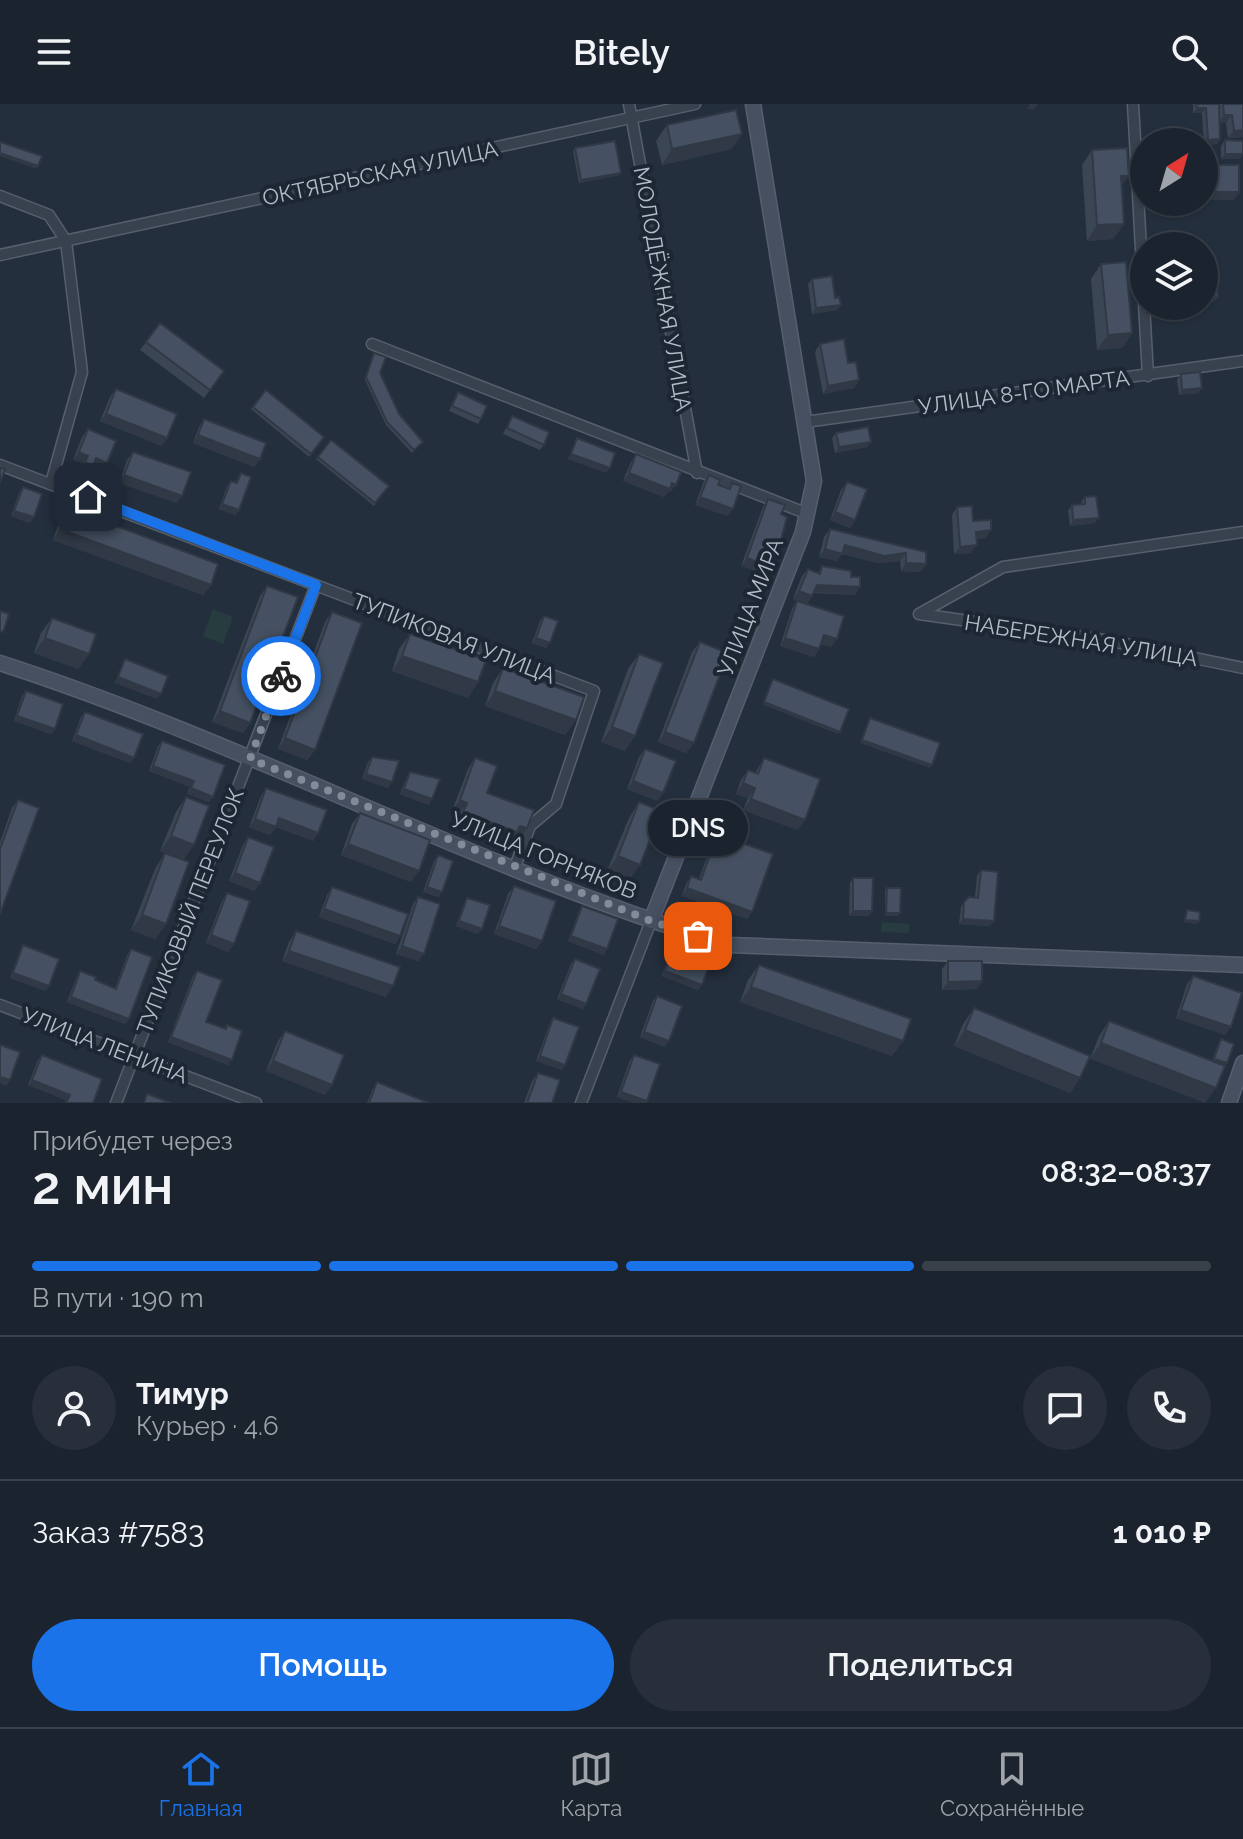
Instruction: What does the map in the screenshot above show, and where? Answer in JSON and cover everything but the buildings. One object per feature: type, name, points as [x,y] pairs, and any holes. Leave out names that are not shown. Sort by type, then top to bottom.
[{"type":"main road","name":"УЛИЦА МИРА","points":[[651,921],[808,514],[814,481],[753,104]]},
{"type":"main road","name":"УЛИЦА ГОРНЯКОВ","points":[[0,663],[250,759],[651,921],[729,945],[1243,965]]},
{"type":"main road","points":[[1229,1103],[1243,1063]]},
{"type":"street","name":"МОЛОДЁЖНАЯ УЛИЦА","points":[[629,104],[697,473]]},
{"type":"street","name":"ОКТЯБРЬСКАЯ УЛИЦА","points":[[0,255],[695,104]]},
{"type":"street","points":[[1133,104],[1148,376]]},
{"type":"street","points":[[0,196],[49,215],[66,241],[82,372],[51,483]]},
{"type":"street","points":[[372,344],[808,514]]},
{"type":"street","name":"УЛИЦА 8-ГО МАРТА","points":[[805,422],[1243,361]]},
{"type":"street","name":"ТУПИКОВАЯ УЛИЦА","points":[[0,465],[594,691],[556,804],[530,826],[515,867]]},
{"type":"street","name":"НАБЕРЕЖНАЯ УЛИЦА","points":[[1243,532],[1003,567],[919,614],[1111,641],[1243,668]]},
{"type":"street","name":"ТУПИКОВЫЙ ПЕРЕУЛОК","points":[[116,1103],[316,585]]},
{"type":"street","name":"УЛИЦА МИРА","points":[[581,1103],[651,921]]},
{"type":"street","name":"УЛИЦА ЛЕНИНА","points":[[0,1005],[256,1103]]},
{"type":"green space","points":[[213,609],[233,617],[223,644],[203,636]]},
{"type":"green space","points":[[882,922],[909,924],[909,933],[881,932]]},
{"type":"way so far","points":[[281,676],[250,759],[651,921],[698,936]]},
{"type":"place","name":"DNS","points":[[698,936]]},
{"type":"route","points":[[88,497],[316,585],[281,676]]}]
